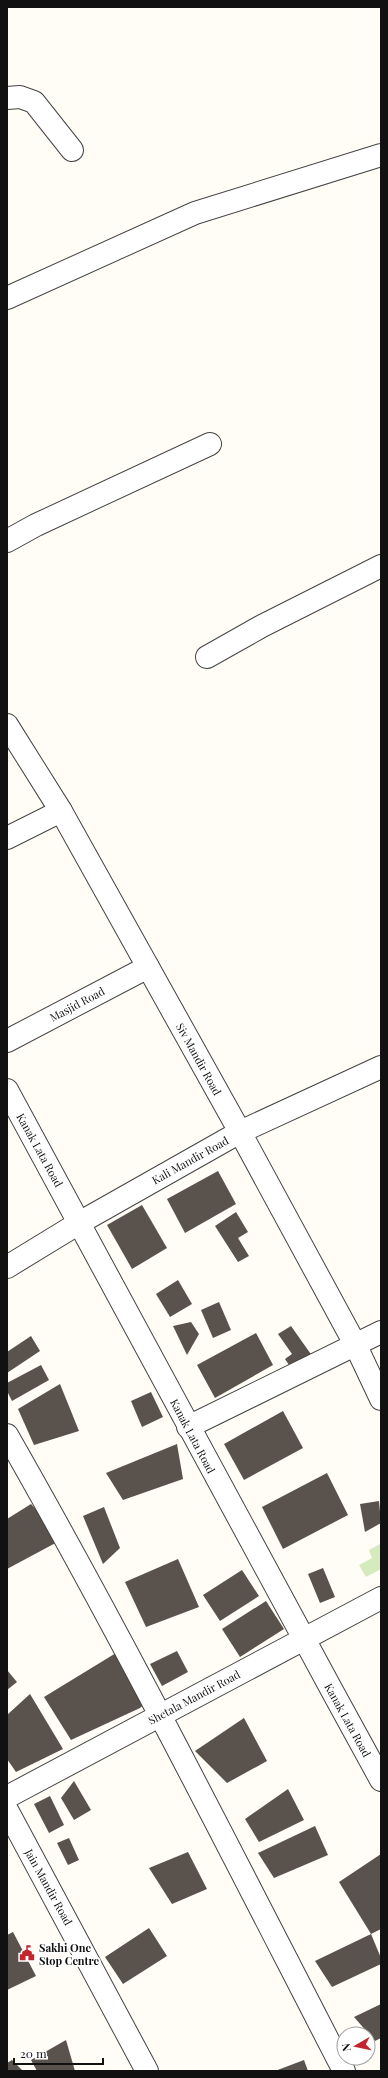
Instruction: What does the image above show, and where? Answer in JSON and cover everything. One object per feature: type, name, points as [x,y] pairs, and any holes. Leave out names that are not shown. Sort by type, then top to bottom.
[{"type":"street","points":[[7,98],[20,97],[34,102],[72,150]]},
{"type":"street","points":[[7,298],[195,213],[381,155]]},
{"type":"street","points":[[7,541],[36,525],[210,444]]},
{"type":"street","points":[[207,657],[262,626],[381,566]]},
{"type":"street","name":"Siv Mandir Road","points":[[7,725],[61,811],[240,1132],[355,1344],[381,1399]]},
{"type":"street","points":[[7,838],[61,811]]},
{"type":"street","name":"Masjid Road","points":[[7,1041],[148,967]]},
{"type":"street","name":"Kali Mandir Road","points":[[7,1267],[79,1222],[240,1132],[381,1067]]},
{"type":"street","name":"Kanak Lata Road","points":[[7,1090],[188,1427],[381,1780]]},
{"type":"street","points":[[188,1427],[381,1332]]},
{"type":"street","points":[[7,1435],[69,1543],[160,1714],[344,2071]]},
{"type":"street","name":"Shetala Mandir Road","points":[[7,1797],[160,1714],[381,1598]]},
{"type":"street","name":"Jain Mandir Road","points":[[7,1810],[147,2071]]},
{"type":"green space","points":[[380,1544],[381,1569],[366,1577],[359,1565],[372,1558],[369,1550]]},
{"type":"building","points":[[218,1171],[236,1204],[185,1233],[167,1199]]},
{"type":"building","points":[[142,1205],[167,1248],[132,1269],[107,1225]]},
{"type":"building","points":[[236,1212],[248,1232],[238,1238],[249,1256],[238,1262],[215,1226]]},
{"type":"building","points":[[178,1280],[192,1304],[170,1317],[156,1294]]},
{"type":"building","points":[[219,1302],[231,1330],[213,1338],[201,1310]]},
{"type":"building","points":[[191,1322],[199,1334],[187,1355],[173,1326]]},
{"type":"building","points":[[291,1326],[315,1360],[295,1374],[285,1359],[292,1354],[278,1334]]},
{"type":"building","points":[[256,1333],[273,1365],[215,1398],[197,1365]]},
{"type":"building","points":[[31,1336],[40,1351],[7,1373],[7,1352]]},
{"type":"building","points":[[41,1365],[49,1380],[12,1401],[7,1391],[7,1383]]},
{"type":"building","points":[[60,1384],[79,1431],[34,1445],[18,1409]]},
{"type":"building","points":[[151,1392],[163,1417],[142,1427],[131,1401]]},
{"type":"building","points":[[283,1411],[303,1448],[244,1480],[224,1444]]},
{"type":"building","points":[[177,1444],[183,1479],[123,1500],[106,1473]]},
{"type":"building","points":[[327,1473],[348,1515],[283,1549],[262,1507]]},
{"type":"building","points":[[379,1501],[381,1523],[365,1532],[360,1504]]},
{"type":"building","points":[[31,1504],[63,1539],[7,1569],[7,1519]]},
{"type":"building","points":[[104,1507],[120,1548],[103,1564],[83,1516]]},
{"type":"building","points":[[178,1559],[199,1607],[146,1627],[125,1582]]},
{"type":"building","points":[[323,1568],[335,1597],[320,1603],[308,1574]]},
{"type":"building","points":[[242,1570],[259,1596],[220,1621],[203,1595]]},
{"type":"building","points":[[266,1601],[284,1629],[240,1657],[222,1629]]},
{"type":"building","points":[[177,1651],[188,1672],[162,1686],[150,1664]]},
{"type":"building","points":[[116,1653],[144,1704],[140,1708],[71,1740],[44,1697]]},
{"type":"building","points":[[7,1670],[17,1682],[7,1690]]},
{"type":"building","points":[[30,1694],[63,1749],[16,1772],[7,1759],[7,1715]]},
{"type":"building","points":[[244,1718],[267,1761],[227,1783],[195,1751]]},
{"type":"building","points":[[74,1781],[91,1810],[74,1820],[61,1798]]},
{"type":"building","points":[[288,1789],[304,1820],[259,1842],[245,1819]]},
{"type":"building","points":[[50,1796],[64,1825],[49,1833],[34,1804]]},
{"type":"building","points":[[315,1826],[328,1855],[274,1878],[258,1853]]},
{"type":"building","points":[[69,1838],[79,1860],[68,1865],[57,1843]]},
{"type":"building","points":[[188,1852],[207,1889],[172,1904],[149,1868]]},
{"type":"building","points":[[381,1854],[381,1929],[371,1934],[339,1882]]},
{"type":"building","points":[[149,1928],[167,1956],[123,1984],[105,1957]]},
{"type":"building","points":[[13,1932],[36,1976],[7,1990],[7,1935]]},
{"type":"building","points":[[371,1934],[381,1958],[381,1964],[332,1987],[315,1961]]},
{"type":"building","points":[[381,2004],[381,2038],[376,2040],[376,2026],[362,2026],[354,2017]]},
{"type":"building","points":[[66,2040],[75,2071],[37,2071],[31,2060]]},
{"type":"building","points":[[12,2060],[23,2071],[7,2071],[7,2063]]},
{"type":"building","points":[[304,2060],[308,2071],[275,2071]]},
{"type":"place","name":"Sakhi One Stop Centre","points":[[27,1953]]}]
